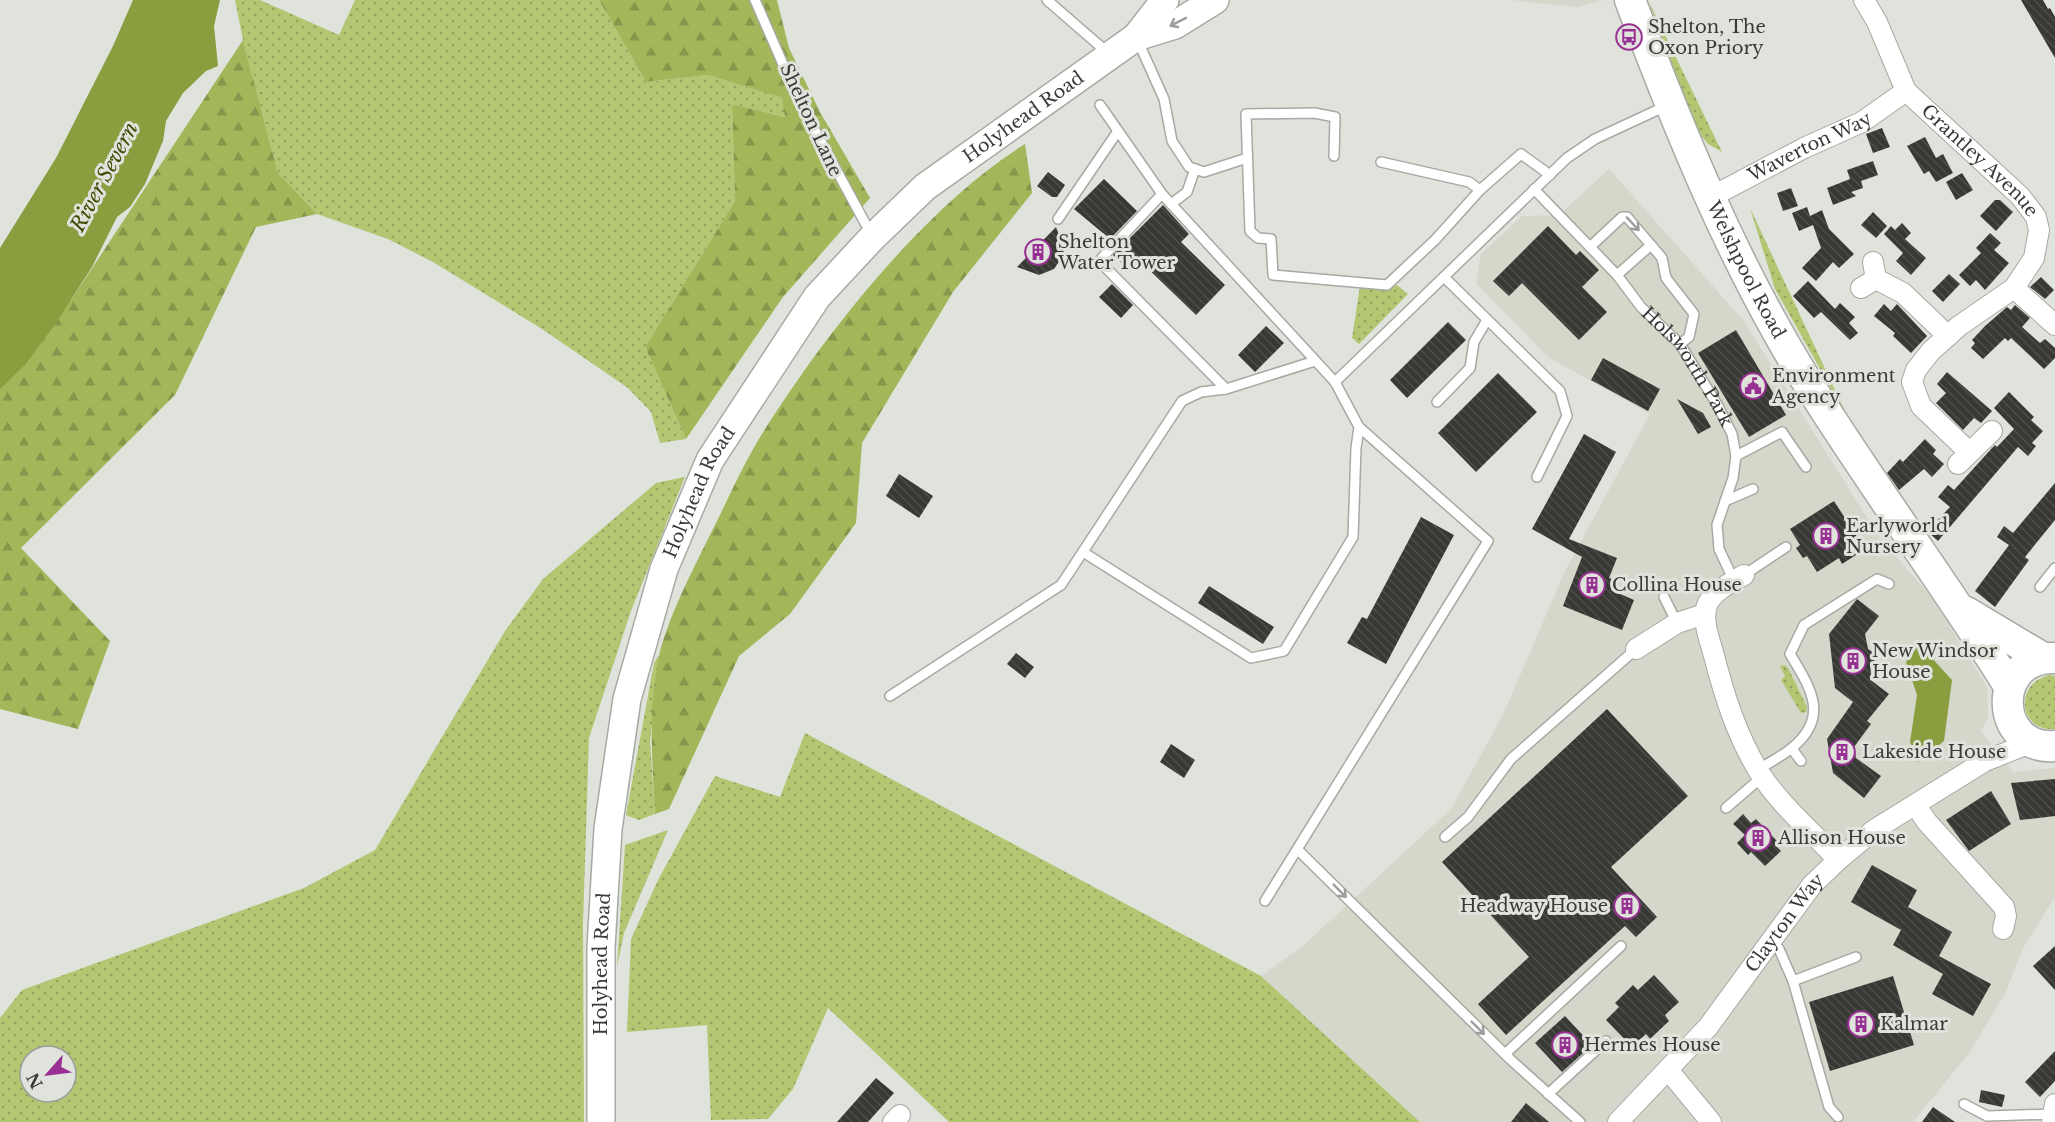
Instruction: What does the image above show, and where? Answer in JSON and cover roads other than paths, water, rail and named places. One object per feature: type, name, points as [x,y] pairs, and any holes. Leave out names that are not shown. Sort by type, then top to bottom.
[{"type":"main road","name":"Holyhead Road","points":[[1136,37],[1165,0]]},
{"type":"main road","name":"Holyhead Road","points":[[601,1122],[601,947],[608,829],[627,699],[664,569],[710,460],[817,297],[872,238],[925,187],[1136,37],[1174,25],[1215,0]]},
{"type":"main road","name":"Welshpool Road","points":[[1630,0],[1669,104],[1711,197],[1742,263],[1800,370],[1892,512],[1961,609],[2009,686],[2017,673],[2028,664],[2049,658]]},
{"type":"main road","name":"Welshpool Road","points":[[1961,609],[2049,658]]},
{"type":"main road","points":[[2009,686],[2007,702],[2010,720],[2020,734],[2044,744]]},
{"type":"street","points":[[1864,0],[1877,22],[1906,91]]},
{"type":"street","name":"Waverton Way","points":[[1711,197],[1804,148],[1862,122],[1906,91]]},
{"type":"street","name":"Grantley Avenue","points":[[1906,91],[2020,196],[2036,217],[2039,230],[2034,258],[2014,288],[1948,336],[1923,360],[1912,382],[1922,406],[1964,458],[1992,430]]},
{"type":"street","points":[[1870,276],[1902,293],[1920,307],[1948,336]]},
{"type":"street","points":[[2014,288],[2055,325]]},
{"type":"street","points":[[1739,578],[1715,594],[1708,603],[1705,614],[1719,677],[1733,722],[1760,774],[1803,825],[1838,860]]},
{"type":"street","points":[[1636,649],[1677,623],[1705,614]]},
{"type":"street","name":"Clayton Way","points":[[1985,761],[2006,735],[2010,720]]},
{"type":"street","name":"Clayton Way","points":[[1618,1122],[1669,1071],[1708,1027],[1812,885],[1838,860],[1874,830],[1985,761],[2044,744]]},
{"type":"street","points":[[1916,806],[1927,822],[2007,905],[2003,928]]},
{"type":"street","points":[[1669,1071],[1712,1122]]},
{"type":"lane","name":"Shelton Lane","points":[[755,0],[799,101],[872,238]]},
{"type":"lane","points":[[1047,0],[1109,55]]},
{"type":"lane","points":[[1136,37],[1164,99],[1172,141],[1189,167],[1204,171],[1247,158]]},
{"type":"lane","points":[[1335,382],[1567,158],[1595,140],[1669,104]]},
{"type":"lane","points":[[1100,105],[1162,194],[1335,382],[1359,427],[1488,541],[1298,850],[1264,901]]},
{"type":"lane","points":[[1334,156],[1335,117],[1314,113],[1246,114],[1250,231],[1258,238],[1270,239],[1273,275],[1387,285],[1435,240],[1480,190],[1521,154],[1550,174]]},
{"type":"lane","points":[[1058,219],[1118,131]]},
{"type":"lane","points":[[1381,162],[1469,182],[1480,190]]},
{"type":"lane","points":[[1171,204],[1187,192],[1195,169]]},
{"type":"lane","name":"Holsworth Park","points":[[1534,189],[1617,275],[1641,308],[1680,344],[1718,405],[1732,434],[1736,456],[1717,525],[1718,540],[1725,566],[1739,578]]},
{"type":"lane","points":[[1162,194],[1099,261],[1226,388]]},
{"type":"lane","points":[[1590,247],[1622,217],[1627,216],[1662,258],[1666,278],[1695,314],[1689,337],[1680,344]]},
{"type":"lane","points":[[1617,275],[1651,245]]},
{"type":"lane","points":[[1444,277],[1560,392],[1567,416],[1537,477]]},
{"type":"lane","points":[[1437,402],[1470,368],[1474,342],[1488,320]]},
{"type":"lane","points":[[890,696],[1061,585],[1182,401],[1201,392],[1226,388],[1315,361]]},
{"type":"lane","points":[[1083,552],[1251,658],[1284,651],[1353,537],[1356,448],[1359,427]]},
{"type":"lane","points":[[1736,456],[1782,432],[1806,467]]},
{"type":"lane","points":[[1725,501],[1753,489]]},
{"type":"lane","points":[[1739,578],[1786,547]]},
{"type":"lane","points":[[2040,587],[2055,568]]},
{"type":"lane","points":[[1726,808],[1760,774],[1809,733],[1814,713],[1812,690],[1790,654],[1804,625],[1877,579],[1889,584]]},
{"type":"lane","points":[[1664,597],[1677,623]]},
{"type":"lane","points":[[1445,837],[1468,817],[1510,759],[1636,649]]},
{"type":"lane","points":[[1792,749],[1802,761]]},
{"type":"lane","points":[[1298,850],[1508,1057],[1580,1122]]},
{"type":"lane","points":[[1771,939],[1779,949],[1793,981],[1829,1107],[1838,1117]]},
{"type":"lane","points":[[1508,1057],[1621,946]]},
{"type":"lane","points":[[1793,981],[1856,957]]},
{"type":"lane","points":[[1548,1094],[1606,1041]]},
{"type":"lane","points":[[1964,1104],[1988,1116],[2053,1113]]},
{"type":"water","name":"River Severn","points":[[133,0],[220,0],[214,26],[218,66],[206,71],[183,93],[166,121],[163,141],[145,184],[130,207],[117,217],[92,267],[56,323],[25,365],[0,389],[0,248],[56,158],[113,46]]},
{"type":"water","points":[[1919,644],[1952,680],[1944,741],[1918,762],[1910,742],[1917,695],[1906,662]]},
{"type":"place","name":"Shelton, The Oxon Priory","points":[[1629,37]]},
{"type":"place","name":"Shelton Water Tower","points":[[1038,252]]},
{"type":"place","name":"Environment Agency","points":[[1753,386]]},
{"type":"place","name":"Earlyworld Nursery","points":[[1826,536]]},
{"type":"place","name":"Collina House","points":[[1592,585]]},
{"type":"place","name":"New Windsor House","points":[[1853,661]]},
{"type":"place","name":"Lakeside House","points":[[1842,752]]},
{"type":"place","name":"Allison House","points":[[1758,838]]},
{"type":"place","name":"Headway House","points":[[1627,906]]},
{"type":"place","name":"Kalmar","points":[[1861,1024]]},
{"type":"place","name":"Hermes House","points":[[1565,1045]]}]
